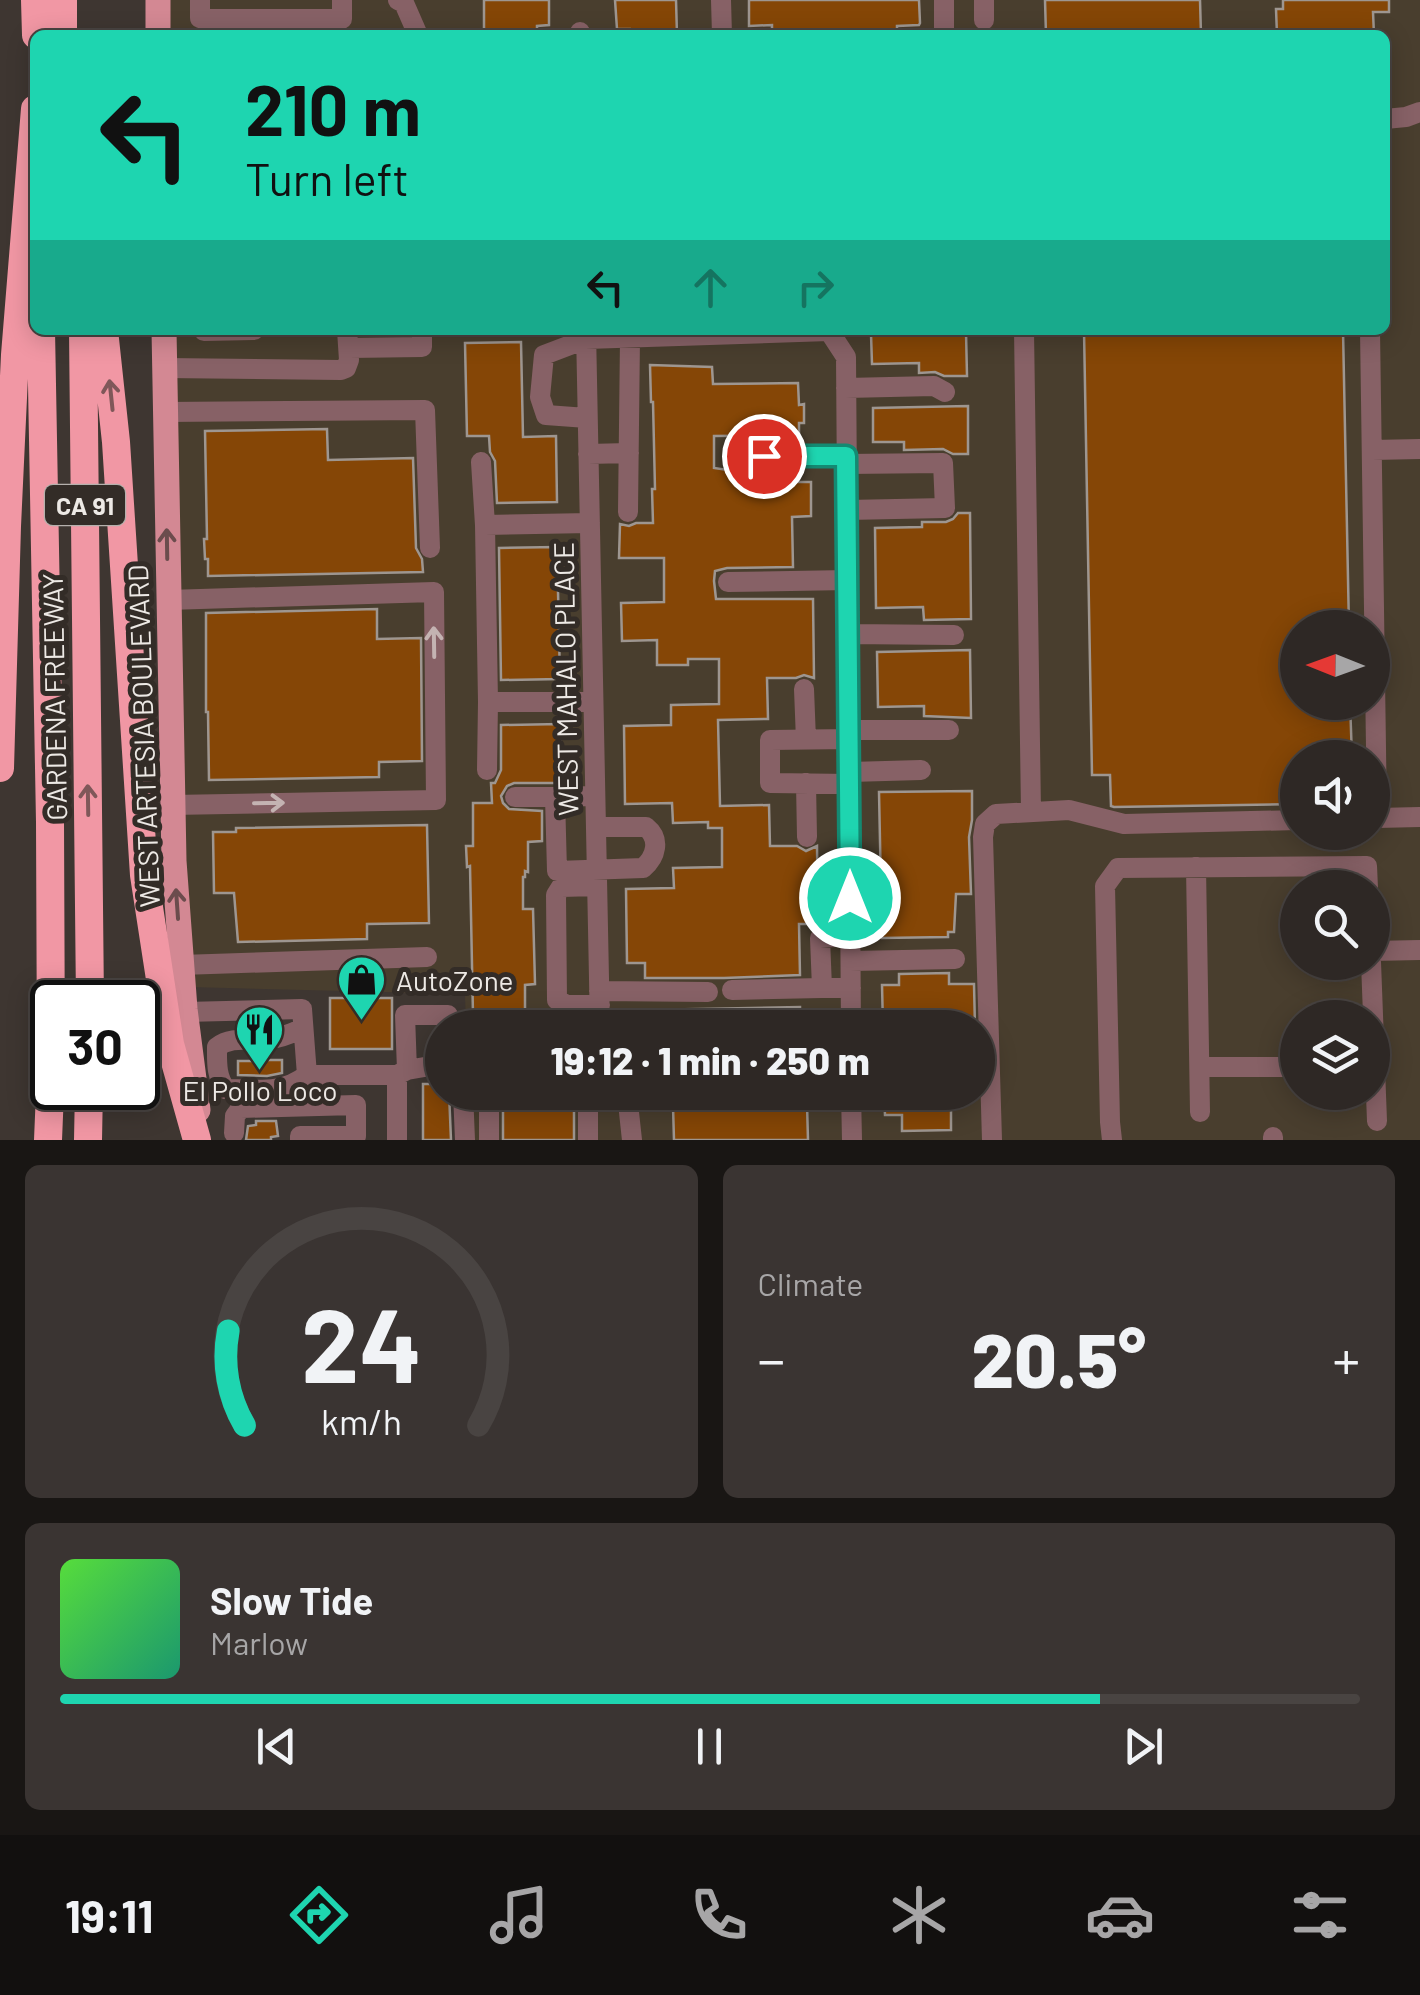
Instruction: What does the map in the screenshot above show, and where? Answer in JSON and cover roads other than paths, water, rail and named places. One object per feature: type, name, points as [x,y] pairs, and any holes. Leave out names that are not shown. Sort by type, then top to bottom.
[{"type":"highway","points":[[35,0],[36,30]]},
{"type":"highway","points":[[50,0],[50,30]]},
{"type":"highway","points":[[63,0],[64,30]]},
{"type":"highway","points":[[80,0],[80,30]]},
{"type":"highway","points":[[0,768],[15,354],[30,170]]},
{"type":"highway","name":"GARDENA FREEWAY","points":[[42,335],[51,1068],[48,1140]]},
{"type":"highway","points":[[50,951],[66,912],[55,335]]},
{"type":"highway","points":[[68,335],[72,645],[86,679]]},
{"type":"highway","name":"GARDENA FREEWAY","points":[[83,335],[90,980]]},
{"type":"highway","points":[[105,335],[116,442],[144,875],[170,1044],[199,1140]]},
{"type":"highway","points":[[88,1140],[89,1110]]},
{"type":"main road","points":[[158,0],[158,30]]},
{"type":"main road","name":"WEST ARTESIA BOULEVARD","points":[[164,335],[172,804],[181,965],[199,1140]]},
{"type":"street","points":[[200,0],[202,20],[342,19],[342,0]]},
{"type":"street","points":[[398,0],[404,4],[416,30]]},
{"type":"street","points":[[721,0],[722,30]]},
{"type":"street","points":[[944,0],[944,30]]},
{"type":"street","points":[[1390,119],[1420,112]]},
{"type":"street","points":[[204,335],[204,369]]},
{"type":"street","points":[[164,368],[341,370],[349,360],[348,339],[422,347],[422,335]]},
{"type":"street","points":[[588,418],[546,415],[540,397],[544,355],[586,335],[705,335]]},
{"type":"street","name":"WEST MAHALO PLACE","points":[[586,335],[600,1010]]},
{"type":"street","points":[[833,335],[846,357],[851,1010]]},
{"type":"street","points":[[1024,335],[1031,812]]},
{"type":"street","points":[[1370,335],[1374,740]]},
{"type":"street","points":[[628,512],[630,338]]},
{"type":"street","points":[[846,388],[934,386],[946,392]]},
{"type":"street","points":[[165,412],[424,410],[430,548]]},
{"type":"street","points":[[1372,450],[1420,450]]},
{"type":"street","points":[[588,454],[629,453]]},
{"type":"street","points":[[734,457],[943,463],[945,508],[846,510]]},
{"type":"street","points":[[481,462],[486,524],[487,770]]},
{"type":"street","points":[[486,524],[590,523]]},
{"type":"street","points":[[728,582],[848,580]]},
{"type":"street","points":[[168,600],[434,592],[436,800],[172,804]]},
{"type":"street","points":[[848,634],[954,635]]},
{"type":"street","points":[[804,689],[806,740]]},
{"type":"street","points":[[488,702],[593,702]]},
{"type":"street","points":[[921,770],[806,784],[770,783],[770,740],[949,730]]},
{"type":"street","points":[[806,784],[808,838]]},
{"type":"street","points":[[555,796],[557,871],[597,878]]},
{"type":"street","points":[[515,798],[595,796]]},
{"type":"street","points":[[992,1140],[985,824],[996,814],[1070,810],[1124,824],[1280,820]]},
{"type":"street","points":[[1390,817],[1420,816]]},
{"type":"street","points":[[596,827],[646,826],[656,844],[653,860],[643,868],[561,887],[556,894],[558,1000],[567,1006],[600,998],[708,992]]},
{"type":"street","points":[[1112,1140],[1105,886],[1118,868],[1368,866],[1368,870]]},
{"type":"street","points":[[1196,867],[1200,1112]]},
{"type":"street","points":[[822,988],[820,938],[850,936]]},
{"type":"street","points":[[1390,951],[1420,950]]},
{"type":"street","points":[[181,965],[426,957]]},
{"type":"street","points":[[851,961],[955,959]]},
{"type":"street","points":[[732,990],[851,988]]},
{"type":"street","points":[[185,1012],[302,1010],[307,1075]]},
{"type":"street","points":[[397,1140],[405,1015],[425,1015]]},
{"type":"street","points":[[304,1028],[267,1040],[228,1040],[217,1047],[218,1076],[226,1089],[282,1089],[307,1075],[402,1072],[425,1067]]},
{"type":"street","points":[[1200,1067],[1280,1067]]},
{"type":"street","points":[[402,1072],[425,1077]]},
{"type":"street","points":[[234,1133],[235,1116],[241,1108],[356,1105],[356,1136],[300,1136],[300,1140]]},
{"type":"street","points":[[463,1110],[464,1140]]},
{"type":"street","points":[[489,1110],[489,1140]]},
{"type":"street","points":[[588,1110],[588,1140]]},
{"type":"street","points":[[629,1110],[632,1140]]},
{"type":"street","points":[[851,1110],[852,1140]]},
{"type":"street","points":[[1376,1110],[1377,1121]]},
{"type":"place","name":"AutoZone","points":[[361,1022]]},
{"type":"place","name":"El Pollo Loco","points":[[260,1072]]}]
